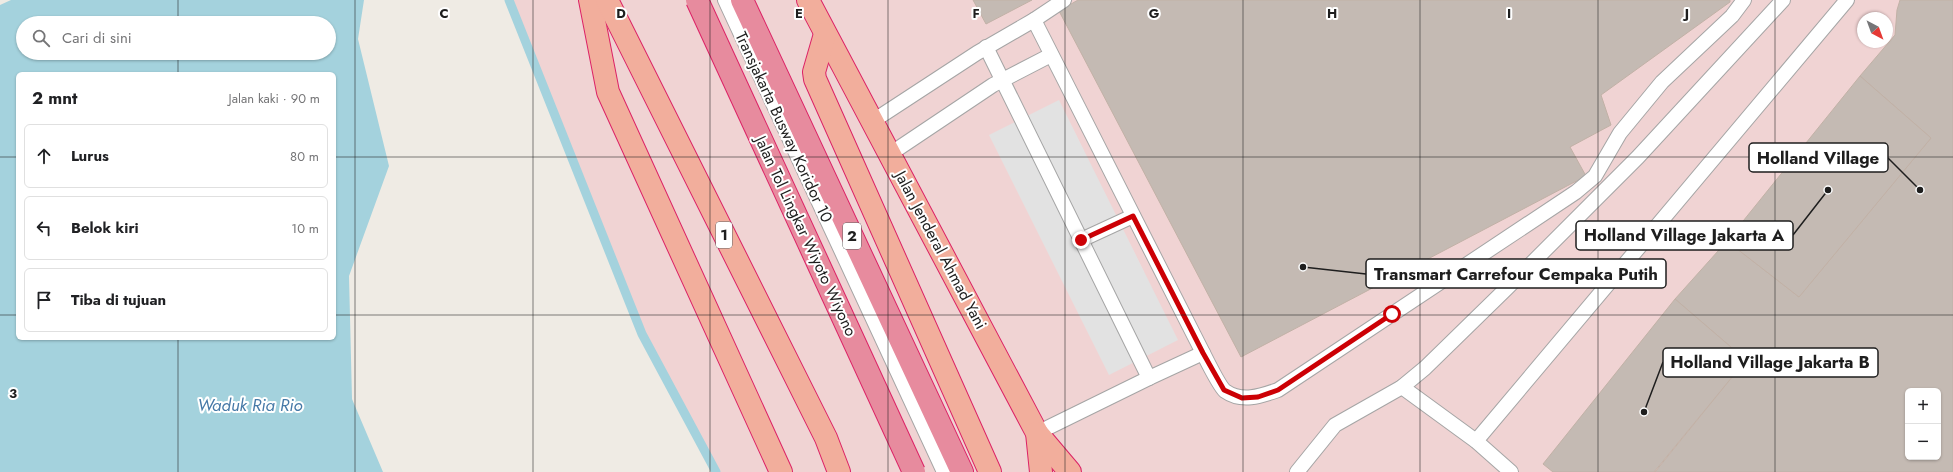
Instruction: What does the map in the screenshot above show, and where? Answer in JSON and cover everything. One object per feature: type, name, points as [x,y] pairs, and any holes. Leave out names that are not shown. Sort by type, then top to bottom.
[{"type":"highway","points":[[590,0],[608,92],[782,472]]},
{"type":"highway","name":"1","points":[[607,0],[843,472]]},
{"type":"highway","name":"Jalan Tol Lingkar Wiyoto Wiyono","points":[[697,0],[915,472]]},
{"type":"highway","name":"2","points":[[742,0],[962,472]]},
{"type":"highway","name":"Jalan Jenderal Ahmad Yani","points":[[808,0],[1037,433],[1041,472]]},
{"type":"highway","points":[[825,34],[814,72],[815,79],[990,472]]},
{"type":"highway","points":[[1037,433],[1070,472]]},
{"type":"highway","name":"1","points":[[826,438],[839,472]]},
{"type":"lane","points":[[687,0],[813,271],[915,472]]},
{"type":"lane","name":"Transjakarta Busway Koridor 10","points":[[725,0],[944,472]]},
{"type":"lane","points":[[873,121],[986,47],[1034,20],[1064,0]]},
{"type":"lane","points":[[1034,20],[1203,353],[1224,390],[1242,398],[1258,397],[1278,390],[1569,196],[1595,176],[1620,133],[1662,82],[1732,16],[1744,0]]},
{"type":"lane","points":[[1297,472],[1336,425],[1402,387],[1425,368],[1579,218],[1638,157],[1783,0]]},
{"type":"lane","points":[[1476,441],[1847,0]]},
{"type":"lane","points":[[986,47],[1149,378]]},
{"type":"lane","points":[[890,154],[1002,80],[1051,55]]},
{"type":"lane","points":[[1081,240],[1133,216]]},
{"type":"lane","points":[[1037,433],[1203,353]]},
{"type":"lane","points":[[1402,387],[1476,441],[1506,470]]},
{"type":"shaded area","points":[[509,0],[1953,0],[1946,472],[716,472],[642,334]]},
{"type":"shaded area","points":[[1059,100],[1178,340],[1109,375],[989,135]]},
{"type":"water","name":"Waduk Ria Rio","points":[[11,0],[364,0],[358,39],[389,166],[349,276],[352,399],[383,472],[0,472],[0,5]]},
{"type":"building","points":[[973,0],[1032,0],[986,24]]},
{"type":"building","points":[[1078,0],[1730,0],[1730,2],[1601,95],[1611,125],[1570,147],[1586,176],[1241,357],[1059,11]]},
{"type":"building","points":[[1900,0],[1953,0],[1953,472],[1655,472],[1746,360],[1675,299],[1727,241],[1799,297],[1931,138],[1860,76],[1884,48],[1893,48],[1893,37],[1895,35],[1897,10]]},
{"type":"building","points":[[1860,76],[1931,138],[1799,297],[1727,241]]},
{"type":"building","points":[[1675,299],[1746,360],[1654,472],[1553,472],[1543,464]]},
{"type":"waterway","points":[[509,0],[642,334],[716,472]]},
{"type":"place","name":"Holland Village Jakarta A","points":[[1828,190]]},
{"type":"place","name":"Holland Village","points":[[1920,190]]},
{"type":"place","name":"Transmart Carrefour Cempaka Putih","points":[[1303,267]]},
{"type":"place","name":"Holland Village Jakarta B","points":[[1644,412]]},
{"type":"route","points":[[1081,240],[1133,216],[1203,353],[1224,390],[1242,398],[1258,397],[1278,390],[1392,314]]}]
